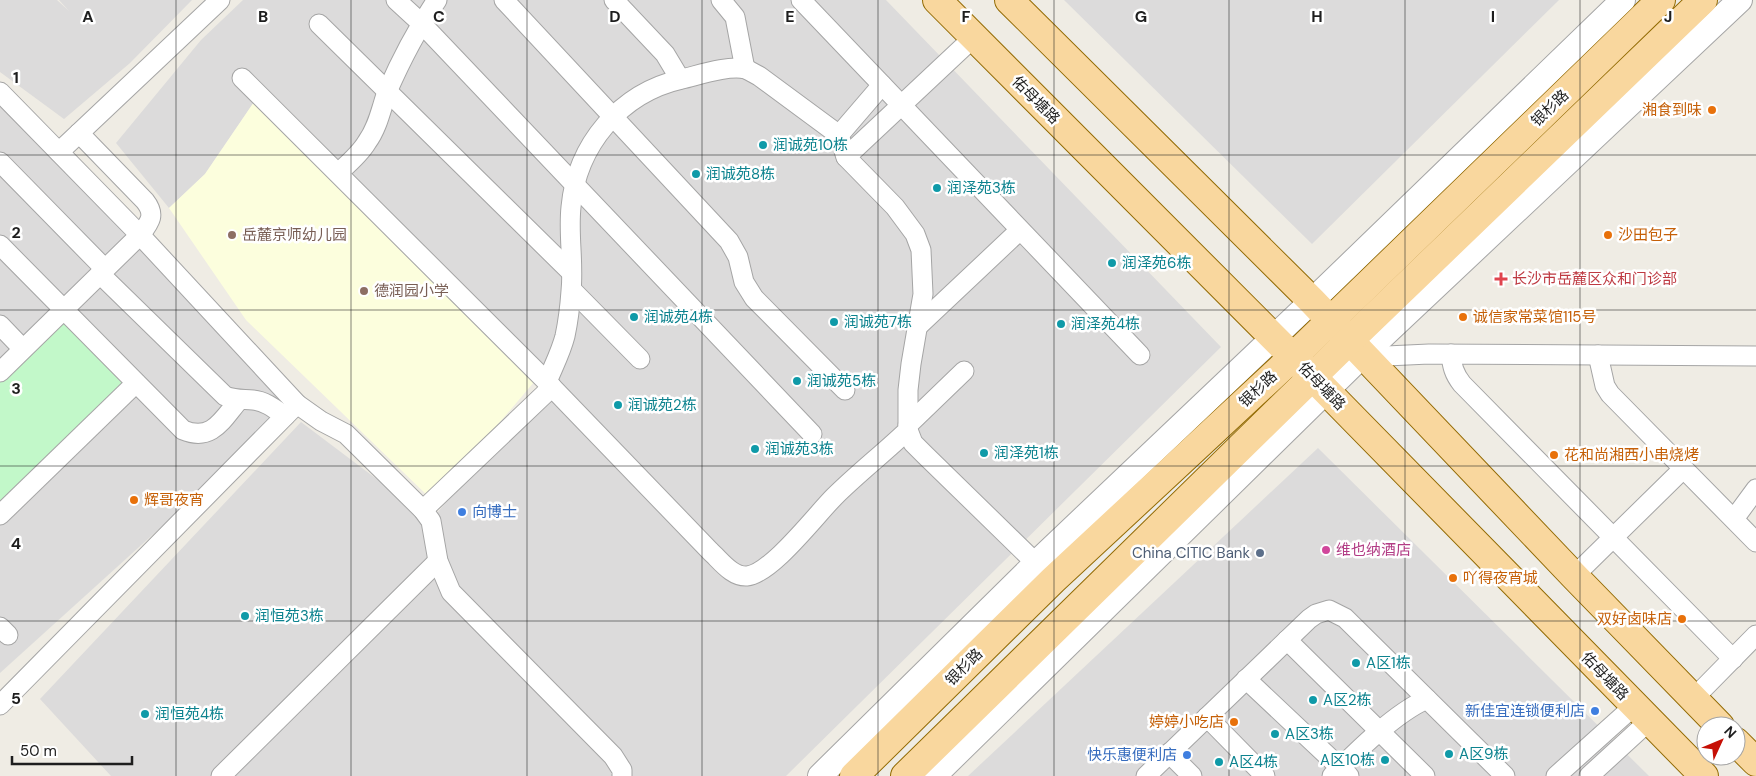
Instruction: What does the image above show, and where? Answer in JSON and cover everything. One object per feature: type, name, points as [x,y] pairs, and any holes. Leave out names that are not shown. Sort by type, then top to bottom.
[{"type":"main road","name":"佑母塘路","points":[[937,0],[1274,337],[1704,776]]},
{"type":"main road","points":[[1009,0],[1312,301],[1710,716]]},
{"type":"main road","name":"银杉路","points":[[854,776],[1045,572],[1293,357],[1661,0]]},
{"type":"main road","name":"银杉路","points":[[905,776],[1319,384],[1359,351],[1703,0]]},
{"type":"main road","points":[[1746,752],[1756,762]]},
{"type":"street","points":[[59,152],[220,0]]},
{"type":"street","points":[[396,0],[421,23],[812,434]]},
{"type":"street","points":[[338,173],[367,143],[387,93],[421,23],[436,0]]},
{"type":"street","points":[[504,0],[729,241],[738,257],[744,282],[754,298],[845,390]]},
{"type":"street","points":[[614,0],[665,54],[680,80]]},
{"type":"street","points":[[721,0],[735,17],[746,69]]},
{"type":"street","points":[[801,0],[1019,231],[1140,355]]},
{"type":"street","name":"银杉路","points":[[820,776],[1045,572],[1274,337],[1623,0]]},
{"type":"street","name":"银杉路","points":[[1359,351],[1740,0]]},
{"type":"street","points":[[319,24],[571,281],[640,359]]},
{"type":"street","points":[[846,157],[974,37]]},
{"type":"street","points":[[423,510],[550,385],[564,337],[571,281],[570,210],[574,183],[594,140],[613,116],[630,101],[648,91],[663,84],[714,72],[746,69],[759,76],[839,135],[846,157],[895,207],[915,234],[921,250],[923,294],[908,390],[908,427],[913,443],[1045,572]]},
{"type":"street","points":[[242,78],[550,385],[710,551],[732,572],[739,575],[754,574],[761,571],[964,371]]},
{"type":"street","points":[[839,135],[882,85]]},
{"type":"street","points":[[0,92],[140,235],[291,410]]},
{"type":"street","points":[[0,372],[140,235],[148,225],[151,216],[150,208],[79,133]]},
{"type":"street","points":[[0,162],[219,392],[238,400],[252,400],[291,410],[321,421],[346,434],[423,510],[431,520],[438,561],[444,577],[456,597],[613,756],[622,770],[622,776]]},
{"type":"street","points":[[917,328],[1019,231]]},
{"type":"street","points":[[0,245],[183,430],[202,435],[216,427],[238,400]]},
{"type":"street","points":[[0,326],[24,349]]},
{"type":"street","points":[[1359,351],[1451,354],[1756,356]]},
{"type":"street","points":[[1451,354],[1456,376],[1462,384],[1733,659]]},
{"type":"street","points":[[1598,355],[1605,386],[1610,394],[1756,542]]},
{"type":"street","points":[[0,515],[136,383]]},
{"type":"street","name":"银杉路","points":[[934,776],[1319,384]]},
{"type":"street","points":[[0,705],[291,410]]},
{"type":"street","points":[[1574,576],[1683,469]]},
{"type":"street","points":[[1734,519],[1756,489]]},
{"type":"street","points":[[221,776],[438,561]]},
{"type":"street","points":[[1146,776],[1309,619],[1316,614],[1329,610],[1345,618],[1505,776]]},
{"type":"street","points":[[1694,699],[1756,636]]},
{"type":"street","points":[[1286,640],[1425,776]]},
{"type":"street","points":[[1246,680],[1340,773],[1379,732],[1417,703],[1427,699]]},
{"type":"street","points":[[1556,776],[1641,713]]},
{"type":"street","points":[[1589,776],[1641,713]]},
{"type":"street","points":[[1207,717],[1264,776]]},
{"type":"street","points":[[1169,753],[1192,776]]},
{"type":"shaded area","points":[[0,0],[57,0],[69,11],[59,0],[192,0],[130,63],[64,119],[0,72]]},
{"type":"shaded area","points":[[243,0],[886,0],[1221,347],[786,776],[111,776],[40,699],[301,422],[431,520],[547,383],[254,102],[205,174],[169,208],[116,143],[201,40]]},
{"type":"shaded area","points":[[1064,0],[1559,0],[1312,244]]},
{"type":"shaded area","points":[[0,90],[297,404],[0,673]]},
{"type":"shaded area","name":"德润园小学","points":[[254,102],[540,375],[433,501],[246,320],[169,208],[205,174]]},
{"type":"shaded area","points":[[1318,448],[1649,776],[968,776]]},
{"type":"green space","points":[[63,321],[123,384],[0,507],[0,381]]},
{"type":"place","name":"湘食到味","points":[[1712,110]]},
{"type":"place","name":"润诚苑10栋","points":[[763,145]]},
{"type":"place","name":"润诚苑8栋","points":[[696,174]]},
{"type":"place","name":"润泽苑3栋","points":[[937,188]]},
{"type":"place","name":"岳麓京师幼儿园","points":[[232,235]]},
{"type":"place","name":"沙田包子","points":[[1608,235]]},
{"type":"place","name":"润泽苑6栋","points":[[1112,263]]},
{"type":"place","name":"长沙市岳麓区众和门诊部","points":[[1501,279]]},
{"type":"place","name":"德润园小学","points":[[364,291]]},
{"type":"place","name":"润诚苑4栋","points":[[634,317]]},
{"type":"place","name":"诚信家常菜馆115号","points":[[1463,317]]},
{"type":"place","name":"润诚苑7栋","points":[[834,322]]},
{"type":"place","name":"润泽苑4栋","points":[[1061,324]]},
{"type":"place","name":"润诚苑5栋","points":[[797,381]]},
{"type":"place","name":"润诚苑2栋","points":[[618,405]]},
{"type":"place","name":"润诚苑3栋","points":[[755,449]]},
{"type":"place","name":"润泽苑1栋","points":[[984,453]]},
{"type":"place","name":"花和尚湘西小串烧烤","points":[[1554,455]]},
{"type":"place","name":"辉哥夜宵","points":[[134,500]]},
{"type":"place","name":"向博士","points":[[462,512]]},
{"type":"place","name":"维也纳酒店","points":[[1326,550]]},
{"type":"place","name":"China CITIC Bank","points":[[1260,553]]},
{"type":"place","name":"吖得夜宵城","points":[[1453,578]]},
{"type":"place","name":"润恒苑3栋","points":[[245,616]]},
{"type":"place","name":"双好卤味店","points":[[1682,619]]},
{"type":"place","name":"A区1栋","points":[[1356,663]]},
{"type":"place","name":"A区2栋","points":[[1313,700]]},
{"type":"place","name":"新佳宜连锁便利店","points":[[1595,711]]},
{"type":"place","name":"润恒苑4栋","points":[[145,714]]},
{"type":"place","name":"婷婷小吃店","points":[[1234,722]]},
{"type":"place","name":"A区3栋","points":[[1275,734]]},
{"type":"place","name":"A区9栋","points":[[1449,754]]},
{"type":"place","name":"快乐惠便利店","points":[[1187,755]]},
{"type":"place","name":"A区10栋","points":[[1385,760]]},
{"type":"place","name":"A区4栋","points":[[1219,762]]}]
